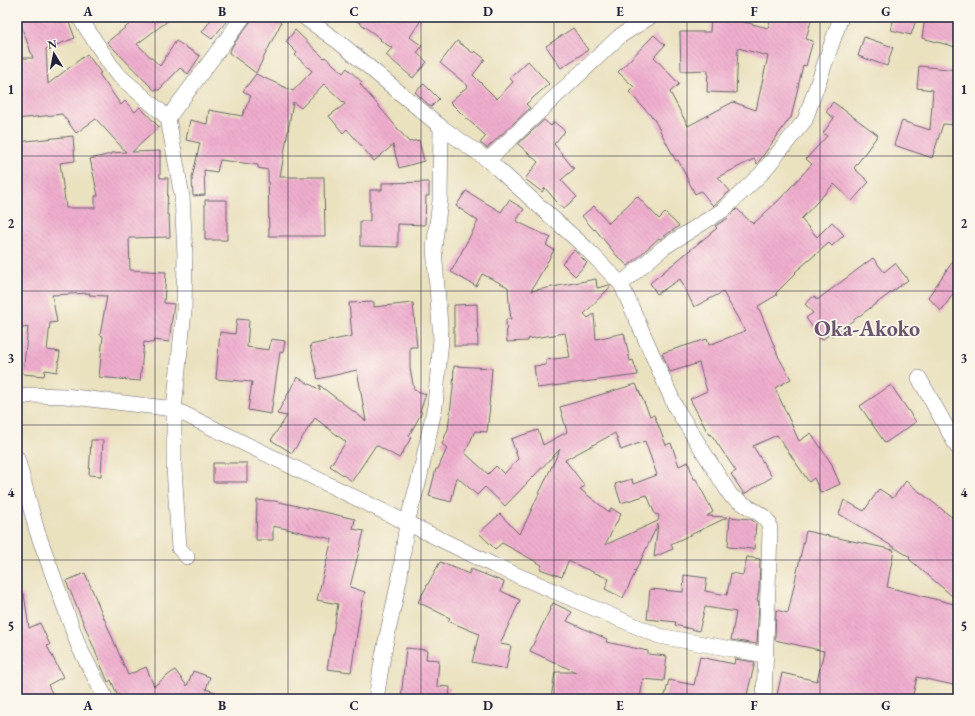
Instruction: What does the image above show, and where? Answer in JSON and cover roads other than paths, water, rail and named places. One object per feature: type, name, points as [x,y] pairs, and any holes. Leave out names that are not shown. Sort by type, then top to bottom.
[{"type":"street","points":[[79,17],[116,73],[168,118],[182,196],[185,254],[184,311],[174,409],[174,467],[179,548],[187,557]]},
{"type":"street","points":[[168,118],[243,17]]},
{"type":"street","points":[[304,17],[340,43],[440,127],[488,160],[586,248],[621,284],[676,408],[731,496],[763,516],[769,523],[770,533],[764,699]]},
{"type":"street","points":[[488,160],[620,36],[650,17]]},
{"type":"street","points":[[621,284],[663,248],[723,210],[761,174],[805,120],[841,17]]},
{"type":"street","points":[[376,699],[383,655],[400,576],[407,522],[419,480],[435,406],[441,339],[434,248],[440,201],[440,127]]},
{"type":"street","points":[[919,378],[958,448]]},
{"type":"street","points":[[17,398],[33,395],[65,396],[174,409],[493,565],[659,636],[765,655]]},
{"type":"street","points":[[17,458],[37,531],[79,647],[106,699]]},
{"type":"district","name":"Oka-Akoko","points":[[867,328]]}]
